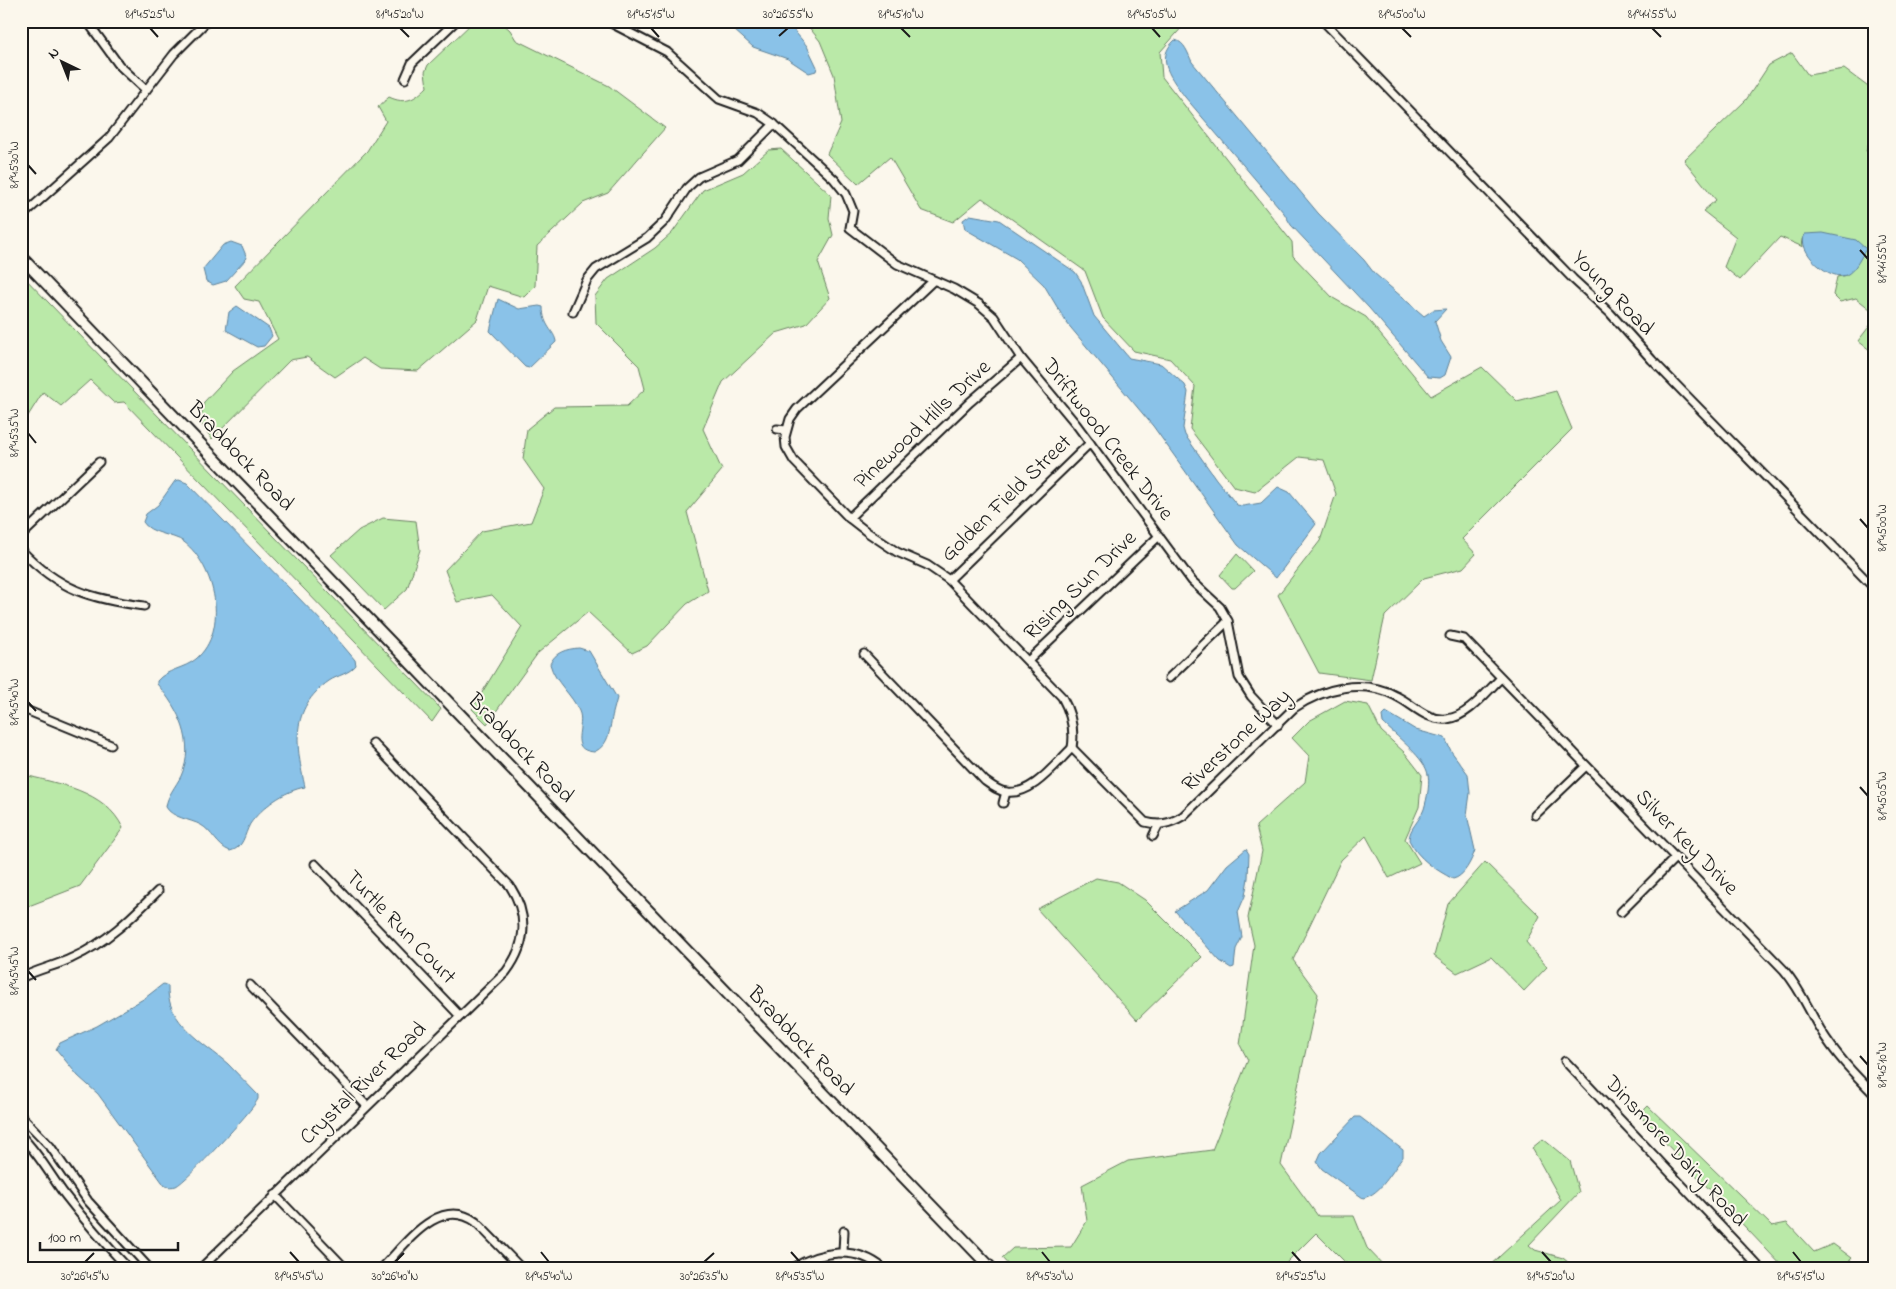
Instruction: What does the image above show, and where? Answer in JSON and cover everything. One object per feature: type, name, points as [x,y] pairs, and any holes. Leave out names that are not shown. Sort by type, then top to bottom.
[{"type":"street","points":[[87,21],[119,66],[146,90]]},
{"type":"street","points":[[21,217],[109,138],[174,54],[207,21]]},
{"type":"street","points":[[405,78],[412,63],[456,21]]},
{"type":"street","points":[[573,312],[587,280],[596,269],[647,238],[665,221],[693,183],[712,170],[738,160],[774,124],[758,113],[719,99],[667,52],[607,21]]},
{"type":"street","name":"Young Road","points":[[1325,23],[1573,279],[1610,313],[1652,360],[1875,589]]},
{"type":"street","name":"Driftwood Creek Drive","points":[[774,124],[834,179],[846,194],[853,212],[850,228],[897,264],[962,294],[994,317],[1021,358],[1090,443],[1192,581],[1220,607],[1228,621],[1239,677],[1251,696],[1278,725]]},
{"type":"street","name":"Braddock Road","points":[[21,257],[991,1268]]},
{"type":"street","points":[[864,654],[985,781],[1006,792],[1020,792],[1033,785],[1072,748],[1074,736],[1070,711],[1062,697],[1028,661],[949,580],[926,565],[896,552],[849,518],[794,461],[786,447],[786,430],[790,419],[933,281]]},
{"type":"street","name":"Pinewood Hills Drive","points":[[849,518],[970,402],[1021,358]]},
{"type":"street","points":[[777,429],[786,430]]},
{"type":"street","name":"Golden Field Street","points":[[949,580],[1090,443]]},
{"type":"street","points":[[21,536],[99,462]]},
{"type":"street","name":"Rising Sun Drive","points":[[1028,661],[1159,536]]},
{"type":"street","points":[[21,550],[36,566],[70,588],[103,600],[144,606]]},
{"type":"street","points":[[1169,678],[1228,621]]},
{"type":"street","name":"Silver Key Drive","points":[[1450,636],[1464,640],[1800,989],[1820,1029],[1840,1060],[1875,1095]]},
{"type":"street","name":"Riverstone Way","points":[[1158,826],[1171,823],[1183,816],[1294,708],[1311,696],[1340,687],[1368,687],[1395,695],[1419,712],[1433,718],[1448,719],[1471,707],[1501,678]]},
{"type":"street","points":[[21,708],[111,745]]},
{"type":"street","name":"Crystal River Road","points":[[200,1268],[506,972],[516,959],[524,937],[522,912],[518,898],[510,886],[373,743]]},
{"type":"street","points":[[1072,748],[1134,814],[1145,822],[1158,826],[1153,836]]},
{"type":"street","points":[[1535,815],[1586,766]]},
{"type":"street","points":[[1003,803],[1006,792]]},
{"type":"street","points":[[1621,912],[1675,858]]},
{"type":"street","name":"Turtle Run Court","points":[[315,864],[460,1016]]},
{"type":"street","points":[[21,978],[90,949],[122,926],[158,891]]},
{"type":"street","points":[[250,985],[366,1106]]},
{"type":"street","name":"Dinsmore Dairy Road","points":[[1564,1061],[1760,1268]]},
{"type":"street","points":[[21,1116],[50,1146],[88,1201],[149,1268]]},
{"type":"street","points":[[35,1130],[22,1140],[41,1158],[63,1193],[128,1268]]},
{"type":"street","points":[[275,1195],[345,1268]]},
{"type":"street","points":[[382,1268],[429,1222],[447,1213],[468,1216],[521,1268]]},
{"type":"street","points":[[843,1252],[844,1231]]},
{"type":"street","points":[[793,1268],[813,1257],[843,1252],[860,1256],[883,1268]]},
{"type":"green space","points":[[474,21],[500,21],[510,30],[516,40],[609,86],[665,128],[608,193],[583,203],[537,246],[535,286],[524,297],[488,286],[477,320],[418,371],[380,369],[363,358],[335,377],[307,357],[290,360],[212,439],[200,422],[204,402],[233,371],[278,339],[259,302],[244,299],[235,286],[367,151],[386,121],[378,107],[389,97],[405,101],[414,98],[423,91],[427,87],[425,72],[428,65]]},
{"type":"green space","points":[[804,21],[1213,21],[1184,25],[1160,52],[1162,77],[1292,242],[1293,256],[1333,298],[1366,317],[1431,396],[1482,367],[1517,401],[1556,391],[1572,429],[1462,539],[1476,554],[1463,568],[1424,578],[1385,616],[1371,680],[1319,673],[1278,595],[1320,541],[1336,494],[1324,460],[1299,457],[1255,492],[1234,487],[1190,429],[1195,386],[1170,359],[1134,351],[1103,318],[1085,271],[982,198],[953,222],[921,210],[890,157],[858,184],[827,154],[841,123],[834,75],[820,41]]},
{"type":"green space","points":[[1792,53],[1808,75],[1844,69],[1875,92],[1875,124],[1866,151],[1875,158],[1875,313],[1856,298],[1840,302],[1833,295],[1837,277],[1847,275],[1802,239],[1803,247],[1780,237],[1740,280],[1724,267],[1736,237],[1703,211],[1716,200],[1684,160],[1746,100],[1769,65]]},
{"type":"green space","points":[[781,149],[831,195],[829,218],[833,235],[818,262],[830,298],[806,324],[776,333],[723,382],[703,429],[722,470],[687,512],[708,591],[687,604],[647,646],[632,653],[588,612],[538,653],[487,724],[472,709],[522,627],[492,595],[457,602],[445,570],[482,531],[531,522],[544,489],[523,459],[527,429],[554,407],[627,406],[645,389],[639,366],[596,323],[595,296],[608,279],[655,248],[672,233],[703,190],[743,173],[769,150]]},
{"type":"green space","points":[[21,274],[441,709],[432,722],[124,402],[114,403],[90,380],[61,406],[43,392],[21,427]]},
{"type":"green space","points":[[1875,319],[1875,354],[1858,341]]},
{"type":"green space","points":[[383,518],[416,521],[420,550],[407,589],[384,610],[331,555],[359,530]]},
{"type":"green space","points":[[1237,554],[1253,571],[1235,588],[1232,588],[1220,575]]},
{"type":"green space","points":[[1345,701],[1368,705],[1381,731],[1405,753],[1422,775],[1419,807],[1405,839],[1420,863],[1389,878],[1366,836],[1341,860],[1293,960],[1318,994],[1281,1165],[1318,1216],[1354,1216],[1367,1248],[1386,1268],[1351,1268],[1316,1233],[1287,1262],[1287,1268],[1011,1268],[1002,1258],[1013,1248],[1071,1247],[1087,1221],[1082,1185],[1128,1161],[1212,1150],[1248,1060],[1240,1045],[1254,945],[1248,918],[1262,851],[1256,826],[1305,782],[1309,756],[1292,738],[1309,721]]},
{"type":"green space","points":[[21,774],[65,785],[93,797],[115,815],[123,828],[80,886],[21,909]]},
{"type":"green space","points":[[1485,862],[1540,916],[1526,942],[1547,967],[1524,991],[1491,957],[1457,973],[1434,956],[1448,904]]},
{"type":"green space","points":[[1096,878],[1118,882],[1145,900],[1202,957],[1137,1020],[1037,909]]},
{"type":"green space","points":[[1648,1106],[1772,1226],[1787,1223],[1814,1252],[1833,1244],[1852,1258],[1843,1268],[1784,1268],[1639,1115]]},
{"type":"green space","points":[[1543,1139],[1570,1161],[1579,1192],[1529,1245],[1535,1250],[1563,1258],[1575,1268],[1487,1268],[1561,1200],[1532,1148]]},
{"type":"water","points":[[724,21],[786,21],[807,46],[817,67],[816,71],[809,73],[788,59],[753,47]]},
{"type":"water","points":[[1175,40],[1184,46],[1192,62],[1318,213],[1364,260],[1374,273],[1424,316],[1433,310],[1446,309],[1435,321],[1441,341],[1451,357],[1445,375],[1440,378],[1428,377],[1369,308],[1291,225],[1284,213],[1185,97],[1167,69],[1166,54]]},
{"type":"water","points":[[970,215],[999,220],[1075,272],[1081,281],[1094,316],[1129,358],[1161,364],[1185,385],[1188,392],[1183,428],[1185,435],[1237,505],[1261,503],[1278,487],[1289,492],[1316,524],[1276,578],[1238,545],[1153,426],[1066,322],[1044,285],[1017,259],[965,229],[963,220]]},
{"type":"water","points":[[1823,233],[1856,240],[1866,249],[1856,266],[1848,274],[1841,276],[1825,270],[1810,257],[1805,249],[1803,241],[1805,234]]},
{"type":"water","points":[[231,242],[242,246],[247,258],[226,281],[213,285],[206,281],[203,269],[223,245]]},
{"type":"water","points":[[498,299],[519,309],[543,307],[545,319],[556,342],[529,368],[525,367],[490,331]]},
{"type":"water","points":[[237,306],[269,328],[272,336],[264,346],[257,347],[226,330],[229,312]]},
{"type":"water","points":[[179,480],[187,483],[328,628],[355,660],[356,665],[329,681],[316,692],[301,716],[298,743],[305,787],[289,792],[267,806],[250,824],[241,844],[230,851],[225,849],[201,825],[172,814],[166,807],[168,799],[181,776],[187,751],[183,727],[178,715],[157,684],[157,681],[166,674],[196,659],[207,647],[213,632],[215,616],[210,582],[204,566],[195,553],[179,539],[151,529],[143,522],[146,514],[158,505],[175,481]]},
{"type":"water","points":[[579,648],[589,651],[617,698],[610,730],[604,745],[594,752],[581,747],[579,742],[581,717],[579,711],[552,671],[550,664],[562,652]]},
{"type":"water","points":[[1386,712],[1416,730],[1445,738],[1451,751],[1468,774],[1470,793],[1467,815],[1475,850],[1467,868],[1457,878],[1453,879],[1428,863],[1409,840],[1409,836],[1424,809],[1429,780],[1427,771],[1420,759],[1383,723],[1382,716]]},
{"type":"water","points":[[1246,849],[1249,854],[1248,878],[1245,896],[1238,912],[1242,937],[1236,949],[1234,967],[1231,968],[1220,961],[1175,911],[1208,890],[1227,865]]},
{"type":"water","points":[[163,984],[168,986],[169,999],[173,1011],[188,1031],[228,1064],[258,1095],[254,1105],[219,1145],[182,1182],[172,1187],[165,1186],[98,1094],[78,1076],[56,1049],[60,1043],[97,1026],[145,998]]},
{"type":"water","points":[[1355,1117],[1360,1117],[1403,1150],[1403,1157],[1381,1187],[1363,1198],[1322,1169],[1317,1162],[1321,1153]]}]
